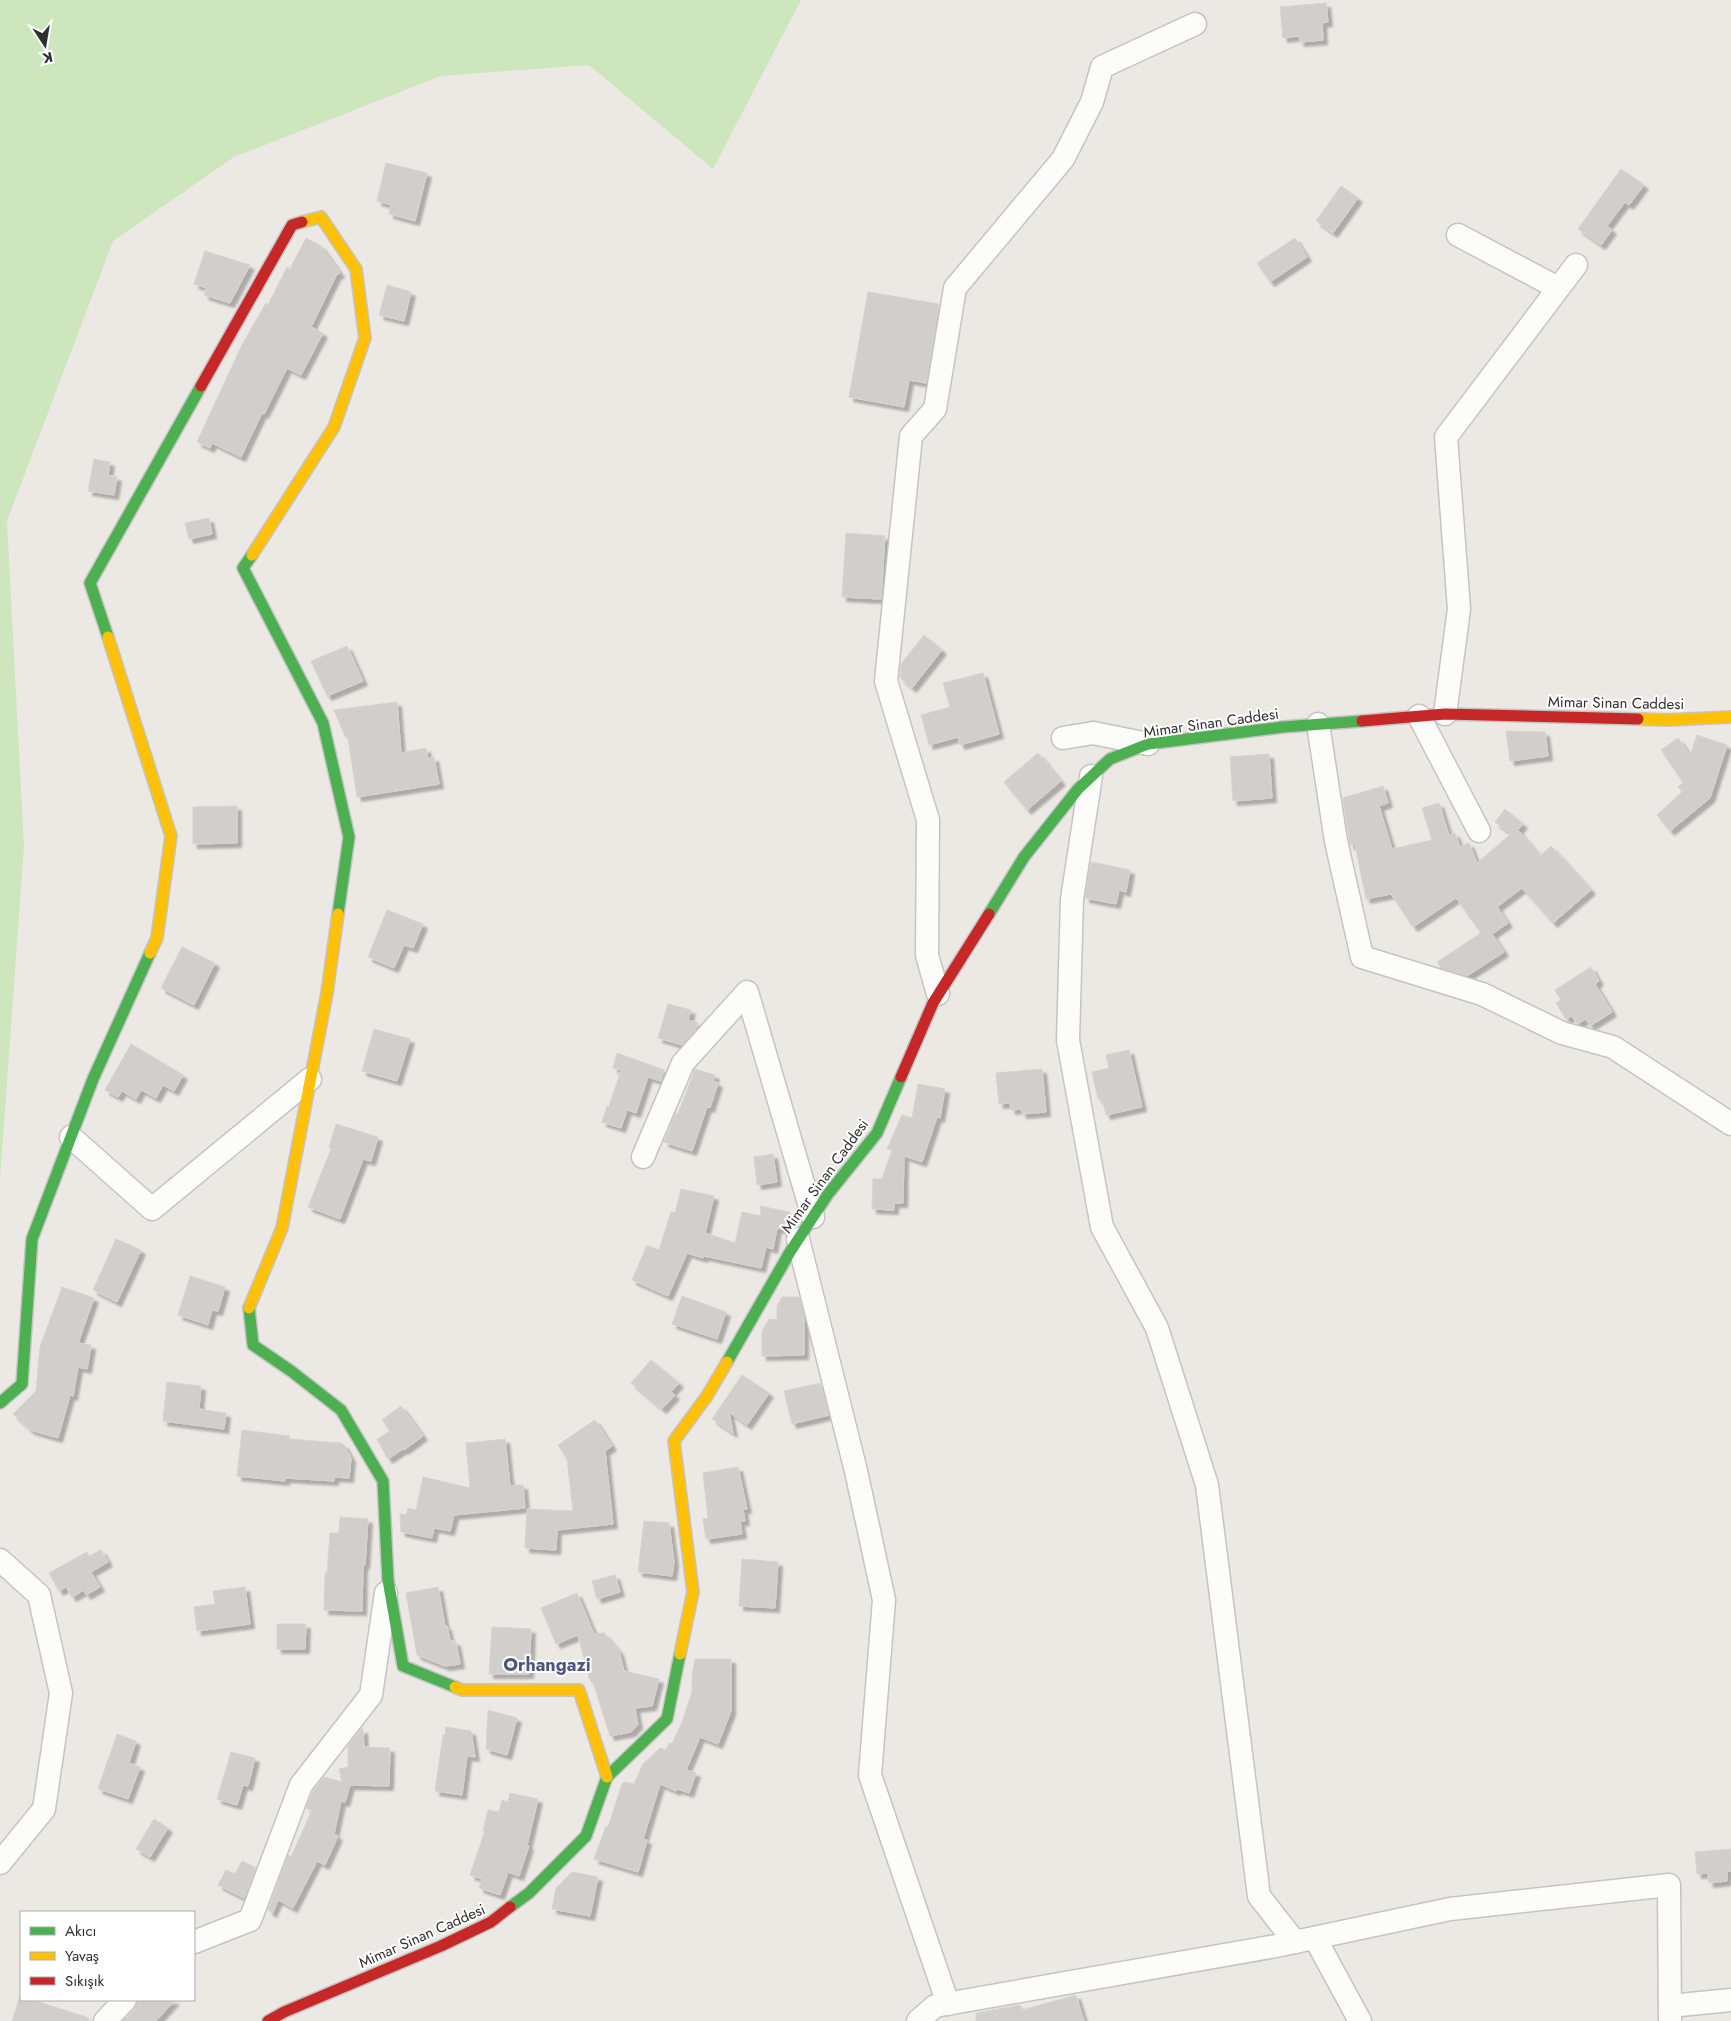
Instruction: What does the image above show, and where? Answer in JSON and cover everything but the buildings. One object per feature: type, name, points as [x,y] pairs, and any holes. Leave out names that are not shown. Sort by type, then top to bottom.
[{"type":"street","points":[[938,994],[926,955],[928,820],[886,681],[911,436],[935,409],[955,288],[1063,159],[1092,102],[1102,67],[1195,24]]},
{"type":"street","points":[[0,1403],[22,1384],[32,1239],[93,1079],[157,938],[171,836],[127,693],[90,582],[292,225],[321,217],[356,269],[365,338],[334,427],[244,568],[323,723],[349,837],[327,993],[282,1228],[249,1306],[253,1345],[291,1371],[341,1410],[383,1481],[388,1580],[403,1666],[462,1690],[579,1690],[607,1776]]},
{"type":"street","points":[[1458,234],[1558,288]]},
{"type":"street","points":[[1445,714],[1459,609],[1446,437],[1576,265]]},
{"type":"street","name":"Mimar Sinan Caddesi","points":[[268,2021],[284,2012],[441,1946],[491,1922],[529,1893],[586,1836],[607,1776],[666,1719],[693,1592],[674,1441],[707,1396],[748,1322],[798,1239],[828,1194],[877,1133],[932,1003],[1024,856],[1078,789],[1110,759],[1148,744],[1318,724],[1445,714],[1667,720],[1731,717]]},
{"type":"street","points":[[1419,716],[1479,831]]},
{"type":"street","points":[[1318,724],[1336,841],[1362,957],[1482,994],[1562,1033],[1613,1047],[1731,1124]]},
{"type":"street","points":[[1062,738],[1093,733],[1148,744]]},
{"type":"street","points":[[1092,776],[1072,899],[1068,1040],[1102,1228],[1157,1328],[1207,1485],[1259,1896],[1305,1940],[1360,2021]]},
{"type":"street","points":[[643,1157],[683,1063],[747,992],[813,1217]]},
{"type":"street","points":[[71,1137],[152,1209],[310,1079]]},
{"type":"street","points":[[798,1239],[856,1471],[884,1600],[870,1775],[948,2004]]},
{"type":"street","points":[[0,1560],[39,1595],[61,1693],[44,1809],[0,1863]]},
{"type":"street","points":[[195,1942],[250,1920],[301,1785],[371,1695],[388,1580]]},
{"type":"street","points":[[918,2021],[935,2006],[1305,1940],[1450,1909],[1669,1885],[1670,2014],[1731,2000]]},
{"type":"street","points":[[105,2021],[124,2001]]},
{"type":"green space","points":[[0,0],[801,0],[713,169],[589,65],[441,76],[234,157],[113,241],[7,521],[24,847],[0,1179]]},
{"type":"traffic: fast","points":[[108,637],[90,583],[201,386]]},
{"type":"traffic: fast","points":[[252,555],[243,568],[323,723],[349,837],[338,914]]},
{"type":"traffic: fast","points":[[989,914],[1024,857],[1078,789],[1110,759],[1148,744],[1283,727],[1362,721]]},
{"type":"traffic: fast","points":[[0,1403],[22,1384],[32,1239],[93,1079],[150,953]]},
{"type":"traffic: fast","points":[[727,1362],[790,1252],[828,1194],[877,1133],[901,1077]]},
{"type":"traffic: fast","points":[[249,1308],[253,1345],[291,1371],[341,1410],[383,1481],[388,1580],[403,1666],[455,1687]]},
{"type":"traffic: fast","points":[[510,1907],[529,1893],[586,1836],[607,1777],[667,1719],[680,1654]]},
{"type":"traffic: slow","points":[[252,555],[334,427],[365,338],[356,269],[321,217],[302,222]]},
{"type":"traffic: slow","points":[[108,637],[171,836],[157,938],[150,953]]},
{"type":"traffic: slow","points":[[1638,719],[1667,720],[1731,717]]},
{"type":"traffic: slow","points":[[249,1308],[282,1228],[327,993],[338,914]]},
{"type":"traffic: slow","points":[[680,1654],[693,1592],[674,1441],[707,1396],[727,1362]]},
{"type":"traffic: slow","points":[[455,1687],[462,1690],[579,1690],[607,1777]]},
{"type":"traffic: jam","points":[[201,386],[292,225],[302,222]]},
{"type":"traffic: jam","points":[[1362,721],[1445,714],[1638,719]]},
{"type":"traffic: jam","points":[[901,1077],[933,1003],[989,914]]},
{"type":"traffic: jam","points":[[268,2021],[284,2012],[441,1946],[491,1922],[510,1907]]},
{"type":"district","name":"Orhangazi","points":[[547,1665]]}]
